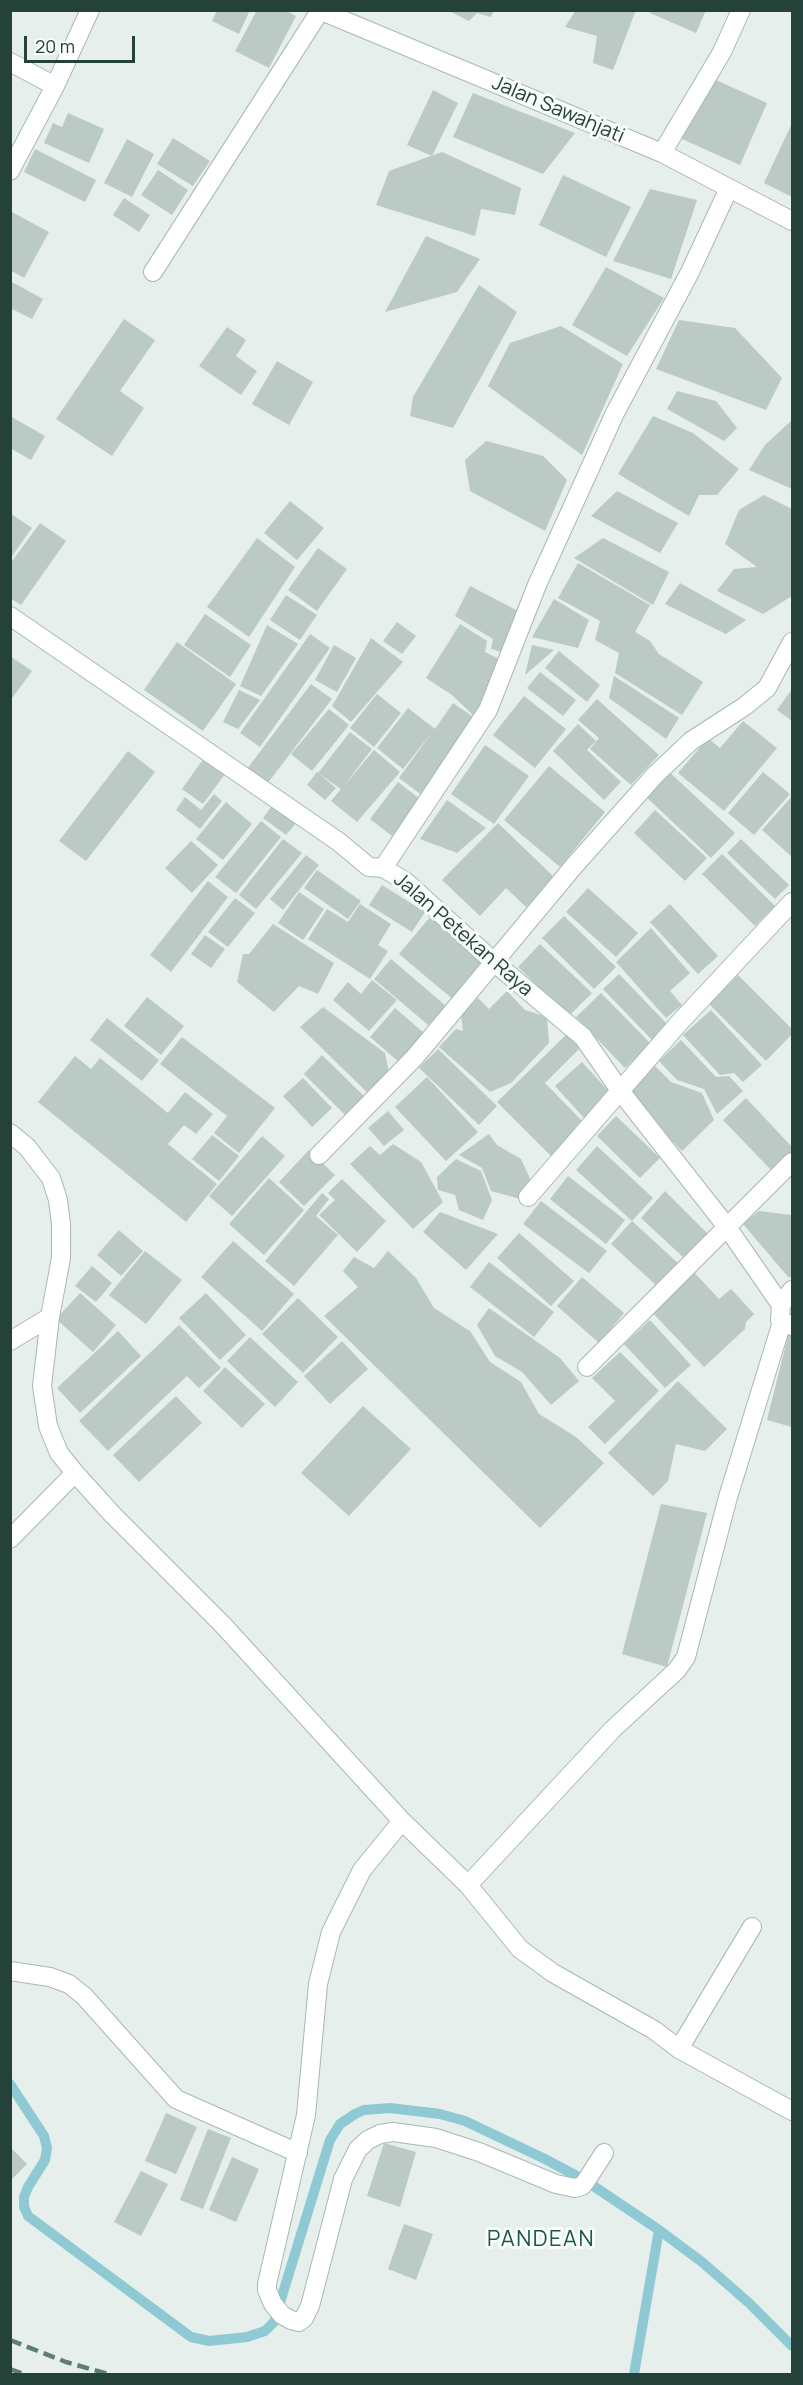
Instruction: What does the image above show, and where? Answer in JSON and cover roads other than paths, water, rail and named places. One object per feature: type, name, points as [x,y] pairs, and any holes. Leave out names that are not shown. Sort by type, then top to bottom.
[{"type":"street","points":[[10,171],[55,86],[90,10]]},
{"type":"street","points":[[662,153],[722,52],[741,10]]},
{"type":"street","points":[[153,272],[319,11]]},
{"type":"street","name":"Jalan Sawahjati","points":[[319,11],[662,153],[792,221]]},
{"type":"street","points":[[10,62],[55,86]]},
{"type":"street","points":[[382,868],[488,710],[537,585],[615,413],[690,272],[729,188]]},
{"type":"street","name":"Jalan Petekan Raya","points":[[10,616],[339,842],[369,867],[382,868],[405,881],[495,963],[583,1036],[621,1092],[727,1227],[785,1318]]},
{"type":"street","points":[[319,1155],[415,1057],[574,866],[655,775],[691,741],[745,706],[767,688],[792,642]]},
{"type":"street","points":[[528,1197],[679,1023],[792,902]]},
{"type":"street","points":[[10,1133],[27,1147],[51,1178],[58,1200],[61,1258],[50,1317],[42,1386],[48,1426],[59,1453],[112,1514],[223,1625],[402,1821],[468,1886],[520,1949],[553,1973],[654,2030],[679,2049],[792,2111]]},
{"type":"street","points":[[587,1367],[792,1162]]},
{"type":"street","points":[[468,1886],[613,1729],[677,1670],[686,1657],[728,1497],[792,1290]]},
{"type":"street","points":[[10,1341],[50,1317]]},
{"type":"street","points":[[10,1539],[75,1473]]},
{"type":"street","points":[[402,1821],[362,1870],[345,1900],[332,1932],[318,1984],[306,2115],[267,2284],[267,2290],[278,2309],[299,2322],[304,2318],[310,2306],[343,2179],[358,2149],[368,2140],[380,2134],[393,2132],[436,2138],[479,2152],[556,2184],[575,2188],[586,2180],[604,2153]]},
{"type":"street","points":[[679,2049],[752,1927]]},
{"type":"street","points":[[10,1971],[50,1977],[69,1984],[84,1996],[176,2099],[298,2152]]},
{"type":"waterway","points":[[10,2084],[44,2136],[47,2148],[45,2160],[24,2197],[24,2207],[28,2216],[191,2337],[209,2341],[247,2337],[265,2331],[274,2322],[330,2140],[340,2124],[355,2114],[364,2110],[390,2108],[440,2114],[465,2121],[586,2181],[702,2262],[749,2303],[792,2346]]},
{"type":"waterway","points":[[634,2374],[659,2230]]},
{"type":"railway","points":[[10,2340],[66,2362],[108,2374]]},
{"type":"railway","points":[[10,2369],[24,2374]]},
{"type":"district","name":"PANDEAN","points":[[541,2240]]}]
